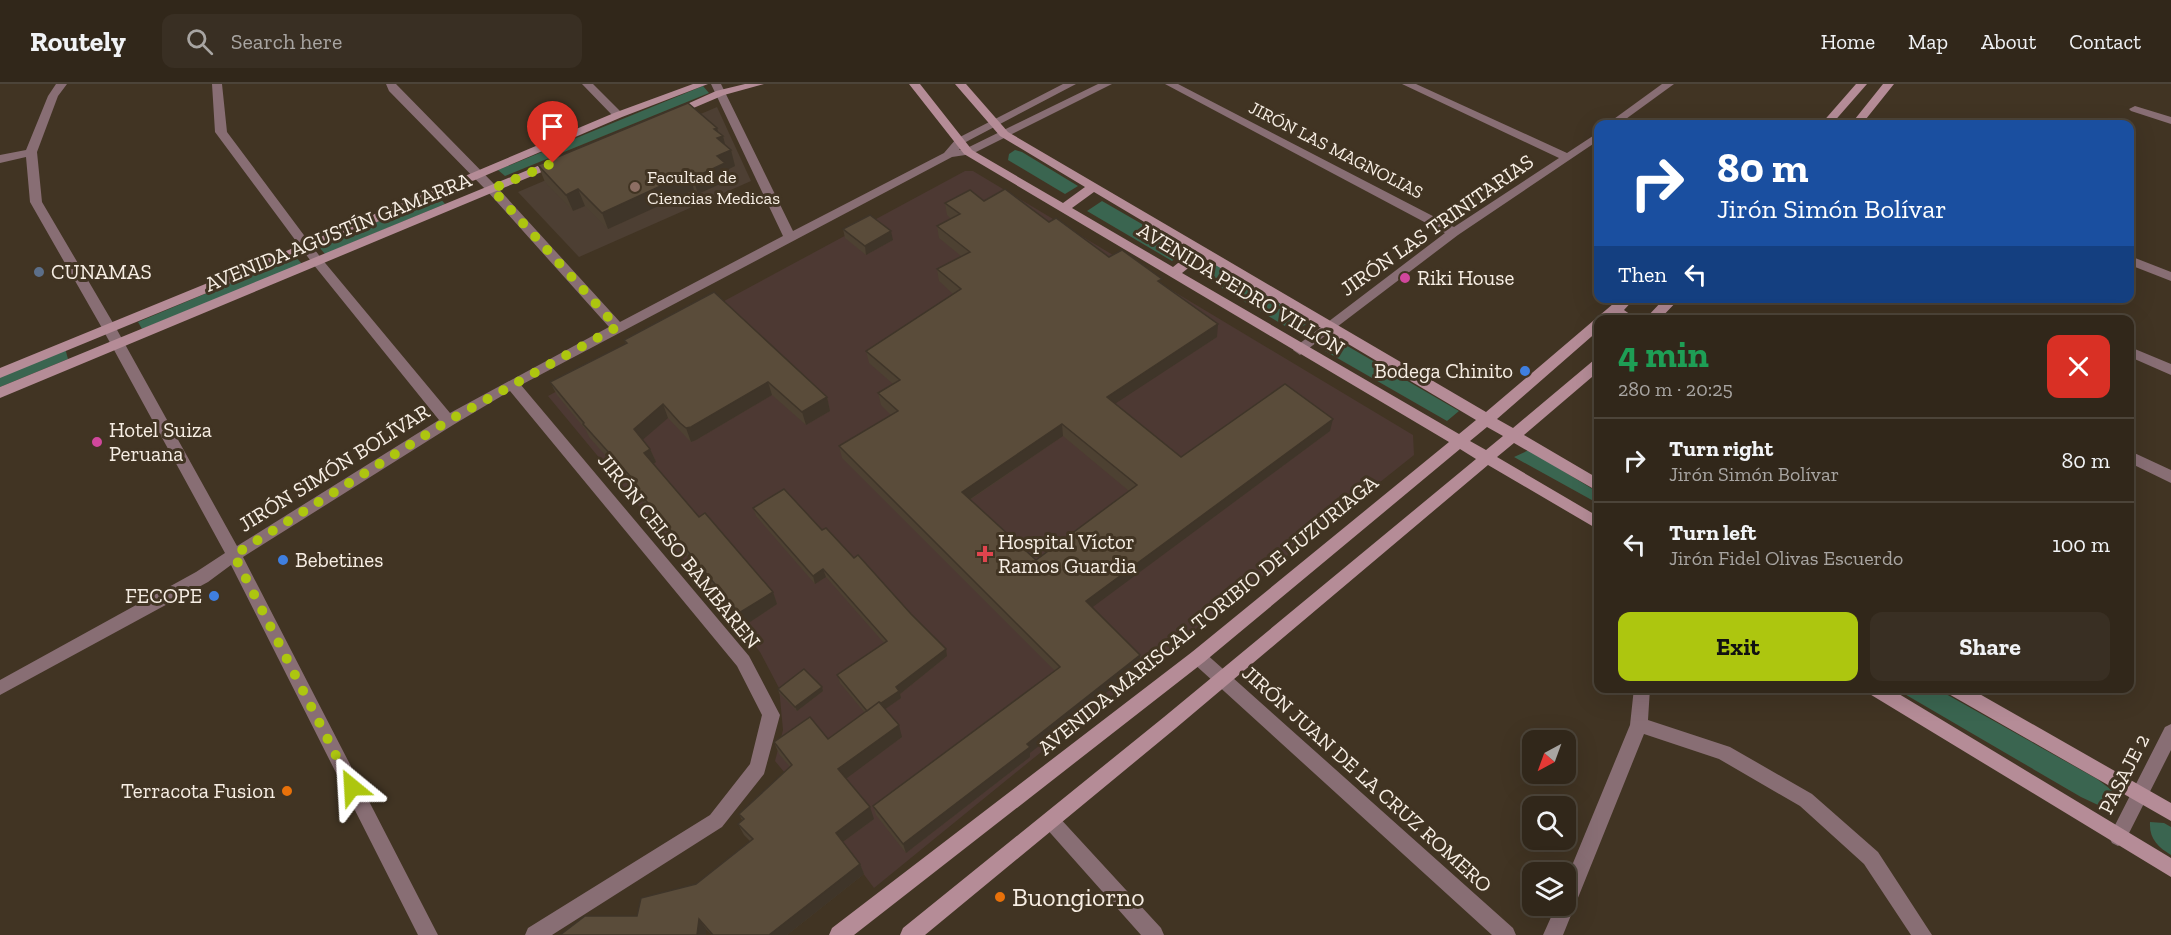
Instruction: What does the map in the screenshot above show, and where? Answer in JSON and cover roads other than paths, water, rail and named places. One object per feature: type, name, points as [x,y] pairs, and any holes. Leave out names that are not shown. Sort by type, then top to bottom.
[{"type":"main road","name":"AVENIDA AGUSTÍN GAMARRA","points":[[0,373],[618,115],[703,84]]},
{"type":"main road","points":[[656,120],[718,89],[759,84]]},
{"type":"main road","name":"AVENIDA PEDRO VILLÓN","points":[[914,84],[964,147],[1172,274],[1594,521]]},
{"type":"main road","name":"AVENIDA PEDRO VILLÓN","points":[[960,84],[1004,134],[1594,483]]},
{"type":"main road","points":[[1830,120],[1862,84]]},
{"type":"main road","points":[[1859,120],[1889,84]]},
{"type":"main road","name":"AVENIDA AGUSTÍN GAMARRA","points":[[0,393],[569,157]]},
{"type":"main road","points":[[1062,208],[1093,187]]},
{"type":"main road","points":[[1172,274],[1202,251]]},
{"type":"main road","points":[[1608,315],[1623,303]]},
{"type":"main road","points":[[1655,315],[1669,303]]},
{"type":"main road","points":[[1614,310],[1623,315]]},
{"type":"main road","name":"AVENIDA MARISCAL TORIBIO DE LUZURIAGA","points":[[839,935],[1198,657],[1487,419],[1594,327]]},
{"type":"main road","points":[[910,935],[1051,821],[1594,367]]},
{"type":"main road","points":[[1882,693],[2171,868]]},
{"type":"main road","points":[[1962,693],[2171,813]]},
{"type":"street","points":[[62,84],[54,96],[31,152],[36,202],[109,328],[234,555],[428,935]]},
{"type":"street","points":[[217,84],[221,132],[306,247],[448,421]]},
{"type":"street","points":[[391,84],[393,89],[492,189],[617,327]]},
{"type":"street","points":[[587,84],[618,115]]},
{"type":"street","name":"JIRÓN SIMÓN BOLÍVAR","points":[[964,147],[993,122],[1071,84]]},
{"type":"street","name":"JIRÓN SIMÓN BOLÍVAR","points":[[0,688],[202,578],[234,555],[448,421],[512,384],[948,155],[964,147],[1004,134],[1107,84]]},
{"type":"street","name":"JIRÓN LAS MAGNOLIAS","points":[[1170,84],[1454,232]]},
{"type":"street","points":[[1407,84],[1568,158]]},
{"type":"street","points":[[1617,120],[1664,85]]},
{"type":"street","points":[[718,89],[790,238]]},
{"type":"street","points":[[2135,109],[2171,121]]},
{"type":"street","name":"JIRÓN LAS TRINITARIAS","points":[[1300,350],[1454,232],[1594,139]]},
{"type":"street","points":[[0,159],[31,152]]},
{"type":"street","points":[[2134,262],[2171,277]]},
{"type":"street","points":[[2134,354],[2171,370]]},
{"type":"street","name":"JIRÓN CELSO BAMBAREN","points":[[512,384],[742,661],[771,715],[758,768],[716,821],[535,935]]},
{"type":"street","points":[[2134,460],[2171,477]]},
{"type":"street","name":"JIRÓN JUAN DE LA CRUZ ROMERO","points":[[1198,657],[1506,935]]},
{"type":"street","points":[[1576,878],[1639,725],[1642,693]]},
{"type":"street","points":[[1639,725],[1724,753],[1806,800],[1871,858],[1922,935]]},
{"type":"street","name":"PASAJE 2","points":[[2118,837],[2171,732]]},
{"type":"street","points":[[1051,821],[1154,935]]},
{"type":"street","points":[[1553,935],[1561,916]]},
{"type":"place","name":"Facultad de Ciencias Medicas","points":[[635,187]]},
{"type":"place","name":"CUNAMAS","points":[[39,272]]},
{"type":"place","name":"Riki House","points":[[1405,278]]},
{"type":"place","name":"Bodega Chinito","points":[[1525,371]]},
{"type":"place","name":"Hotel Suiza Peruana","points":[[97,442]]},
{"type":"place","name":"Hospital Víctor Ramos Guardia","points":[[985,554]]},
{"type":"place","name":"Bebetines","points":[[283,560]]},
{"type":"place","name":"FECOPE","points":[[214,596]]},
{"type":"place","name":"Terracota Fusion","points":[[287,791]]},
{"type":"place","name":"Buongiorno","points":[[1000,897]]}]
